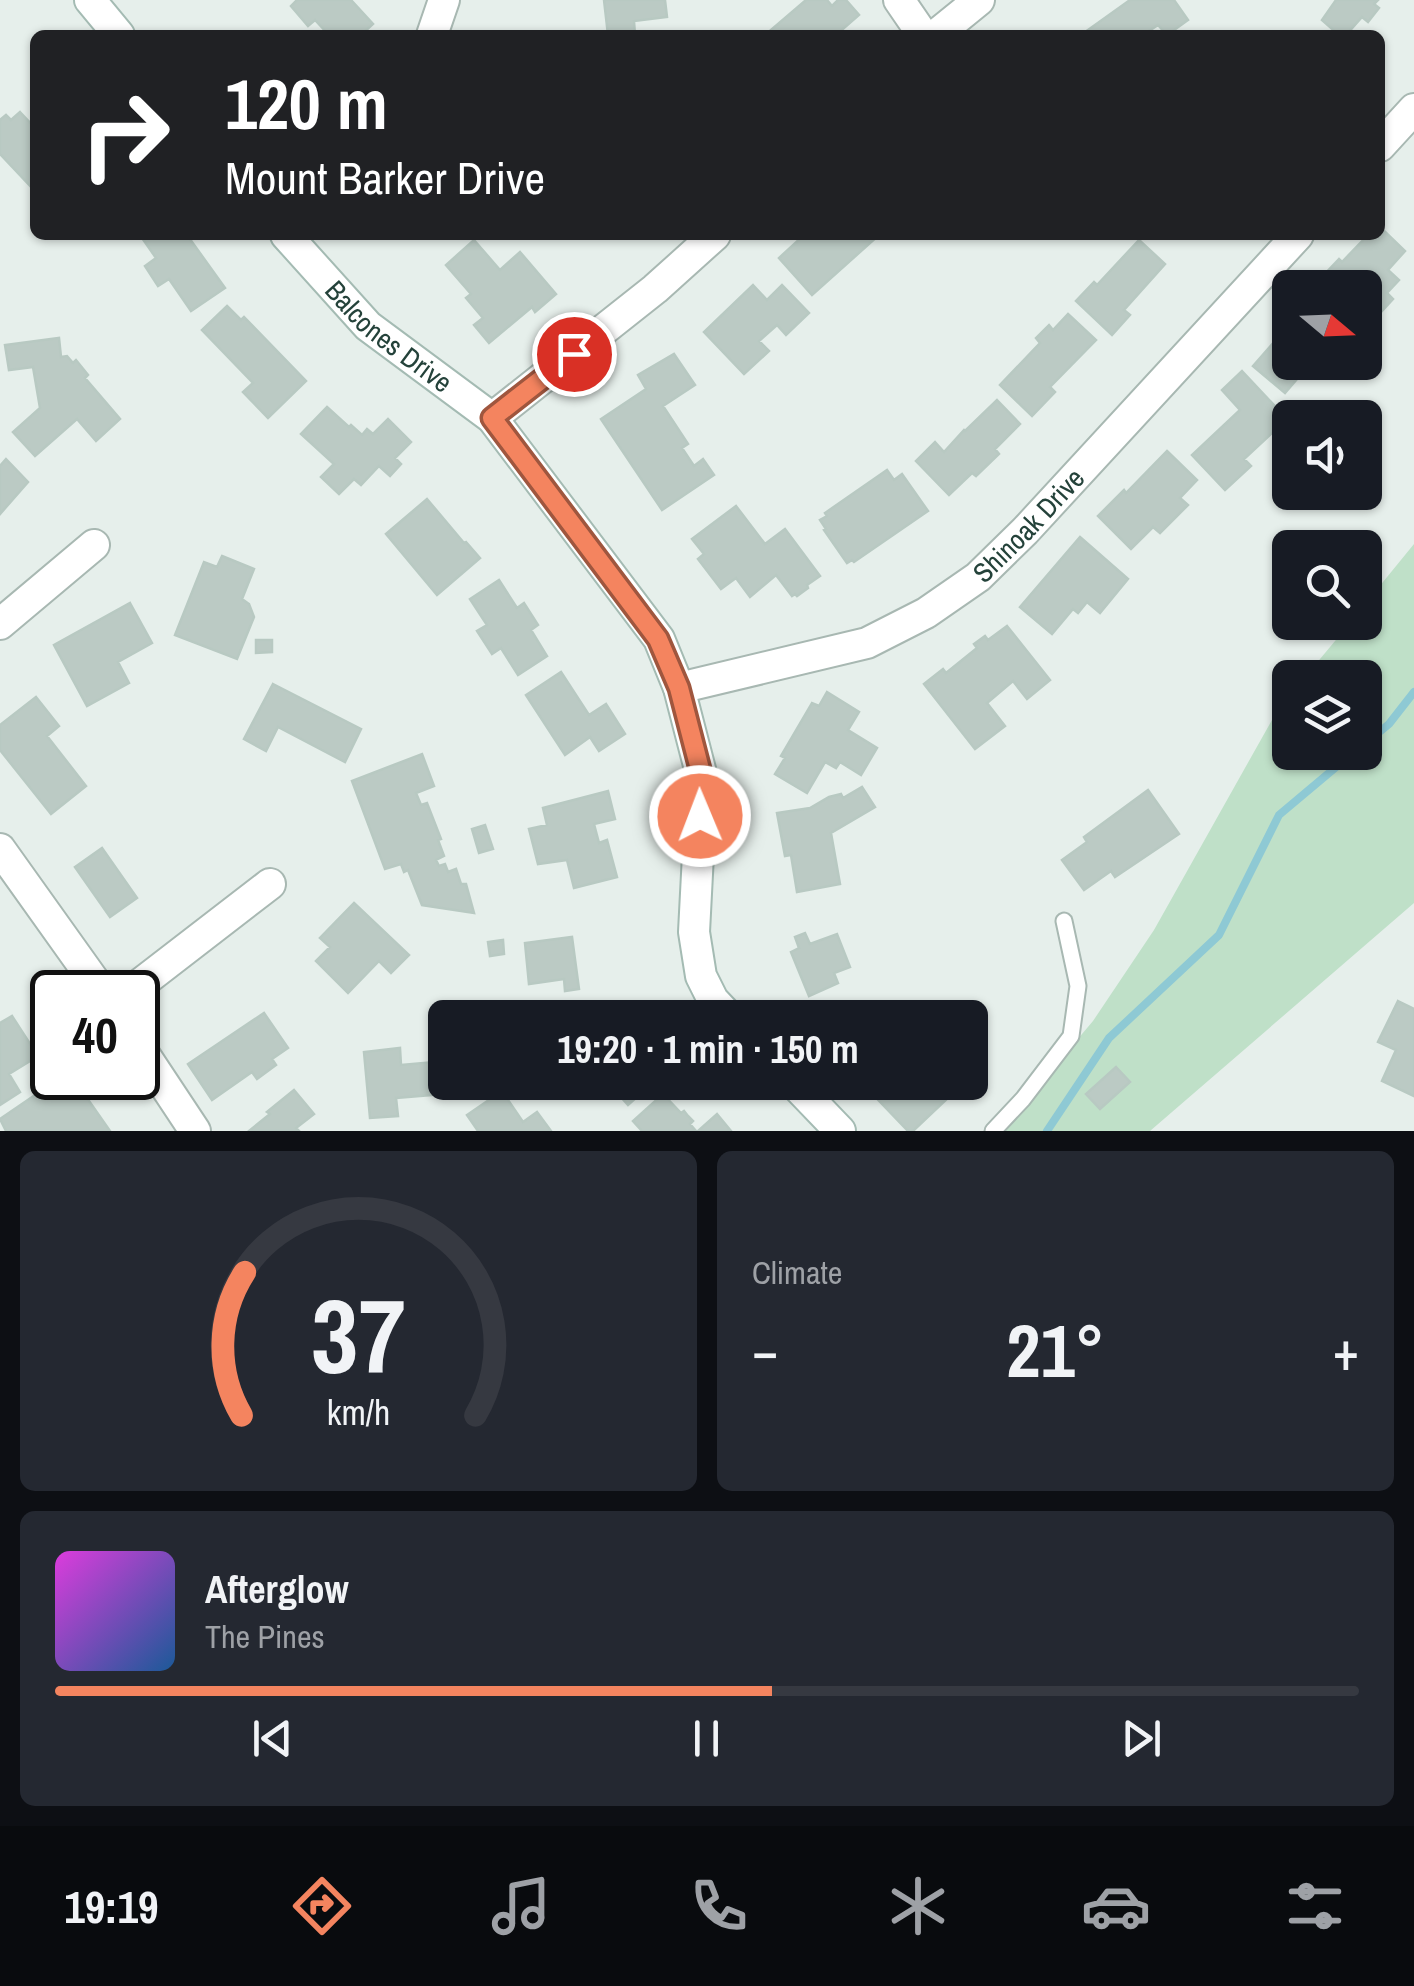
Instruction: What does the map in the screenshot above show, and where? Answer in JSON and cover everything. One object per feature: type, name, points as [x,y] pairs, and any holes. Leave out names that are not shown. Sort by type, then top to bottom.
[{"type":"street","points":[[90,0],[115,30]]},
{"type":"street","points":[[434,30],[444,0]]},
{"type":"street","points":[[899,0],[920,30]]},
{"type":"street","points":[[942,30],[978,0]]},
{"type":"street","points":[[1385,141],[1414,110]]},
{"type":"street","name":"Balcones Drive","points":[[291,240],[368,326],[492,418],[658,639],[679,688],[702,777],[694,932],[701,976],[713,1000]]},
{"type":"street","points":[[492,418],[655,289],[709,240]]},
{"type":"street","name":"Shinoak Drive","points":[[679,688],[867,643],[926,614],[978,577],[1293,240]]},
{"type":"street","points":[[0,624],[94,545]]},
{"type":"street","points":[[0,848],[86,970]]},
{"type":"street","points":[[159,970],[270,884]]},
{"type":"street","points":[[160,1078],[195,1131]]},
{"type":"street","points":[[810,1100],[840,1131]]},
{"type":"lane","points":[[993,1131],[1023,1099],[1070,1036],[1078,986],[1064,921]]},
{"type":"green space","points":[[1414,544],[1414,903],[1150,1131],[1000,1131],[1093,1021],[1154,930],[1272,720],[1272,770],[1382,770],[1382,660],[1319,660],[1336,640],[1382,640],[1382,583]]},
{"type":"building","points":[[297,0],[351,0],[373,24],[366,30],[324,30],[315,20],[308,26],[291,6]]},
{"type":"building","points":[[604,0],[665,0],[667,17],[634,21],[635,30],[607,30]]},
{"type":"building","points":[[806,0],[827,0],[832,6],[838,0],[846,0],[859,15],[842,30],[771,30]]},
{"type":"building","points":[[1130,0],[1174,0],[1188,20],[1174,30],[1162,30],[1158,25],[1150,30],[1088,30]]},
{"type":"building","points":[[1336,0],[1378,0],[1374,4],[1379,8],[1368,22],[1362,17],[1350,30],[1333,30],[1322,20]]},
{"type":"building","points":[[20,112],[30,123],[30,186],[0,154],[0,120],[6,115],[11,120]]},
{"type":"building","points":[[1385,232],[1405,251],[1388,270],[1399,280],[1387,293],[1393,299],[1382,311],[1382,270],[1329,270],[1339,259],[1342,262],[1363,240],[1385,240]]},
{"type":"building","points":[[143,240],[191,240],[225,288],[191,311],[169,279],[158,286],[145,266],[156,258]]},
{"type":"building","points":[[474,240],[500,270],[520,252],[556,294],[535,312],[532,307],[489,343],[474,325],[483,318],[466,298],[471,294],[446,265]]},
{"type":"building","points":[[799,240],[873,240],[812,295],[779,258]]},
{"type":"building","points":[[1139,240],[1165,264],[1124,310],[1130,315],[1112,335],[1076,301],[1094,282],[1097,285]]},
{"type":"building","points":[[753,285],[767,300],[782,285],[809,313],[786,335],[777,325],[759,341],[769,351],[744,374],[704,332]]},
{"type":"building","points":[[227,306],[241,320],[244,317],[306,381],[268,418],[243,392],[253,383],[202,330]]},
{"type":"building","points":[[1068,314],[1096,340],[1050,387],[1055,392],[1032,416],[1000,385],[1040,343],[1036,338],[1049,325],[1053,330]]},
{"type":"building","points":[[59,338],[61,357],[67,356],[73,363],[76,360],[88,375],[85,378],[120,419],[96,441],[77,419],[35,456],[13,432],[40,408],[33,367],[9,370],[5,345]]},
{"type":"building","points":[[1272,344],[1272,380],[1296,380],[1285,393],[1253,366]]},
{"type":"building","points":[[674,354],[695,385],[663,406],[688,444],[682,448],[694,466],[703,459],[714,475],[662,510],[601,419],[646,389],[638,375]]},
{"type":"building","points":[[1242,371],[1272,403],[1272,433],[1244,459],[1251,466],[1225,490],[1192,455],[1240,410],[1222,390]]},
{"type":"building","points":[[997,400],[1020,424],[995,449],[999,454],[949,495],[916,461],[935,442],[944,452]]},
{"type":"building","points":[[327,407],[362,435],[367,429],[373,434],[388,419],[411,442],[395,458],[401,464],[390,476],[379,466],[361,485],[354,479],[339,494],[321,477],[334,464],[301,434]]},
{"type":"building","points":[[1167,451],[1197,480],[1180,498],[1188,505],[1160,533],[1153,527],[1131,549],[1098,516]]},
{"type":"building","points":[[6,459],[28,482],[0,514],[0,466]]},
{"type":"building","points":[[887,470],[894,480],[902,474],[928,511],[847,563],[820,520]]},
{"type":"building","points":[[427,499],[480,558],[437,595],[386,534]]},
{"type":"building","points":[[736,506],[765,544],[785,529],[820,576],[797,596],[792,596],[776,575],[750,597],[736,578],[721,589],[698,559],[704,554],[692,539]]},
{"type":"building","points":[[1080,537],[1128,579],[1100,613],[1087,602],[1078,613],[1073,609],[1052,634],[1020,607]]},
{"type":"building","points":[[222,556],[254,569],[242,599],[249,604],[254,617],[237,659],[175,635],[204,562],[217,567]]},
{"type":"building","points":[[499,580],[517,608],[524,603],[538,625],[531,630],[547,656],[518,675],[501,648],[492,654],[477,631],[487,625],[470,599]]},
{"type":"building","points":[[130,603],[152,643],[118,662],[129,683],[87,706],[54,645]]},
{"type":"building","points":[[1007,626],[1050,680],[1027,699],[1013,681],[987,703],[1005,726],[975,749],[924,684],[943,669],[946,673],[977,648],[974,644],[985,636],[988,640]]},
{"type":"building","points":[[256,640],[272,640],[272,652],[256,653]]},
{"type":"building","points":[[561,672],[589,715],[606,704],[625,734],[599,751],[590,737],[565,755],[526,695]]},
{"type":"building","points":[[273,684],[361,729],[345,762],[278,727],[266,751],[244,739]]},
{"type":"building","points":[[827,692],[859,712],[848,730],[877,748],[861,775],[840,762],[836,768],[825,762],[807,793],[775,774],[812,703],[819,706]]},
{"type":"building","points":[[36,697],[59,726],[47,736],[86,786],[51,814],[0,750],[0,725]]},
{"type":"building","points":[[422,754],[434,786],[416,793],[421,805],[427,803],[441,839],[438,840],[444,856],[436,860],[439,866],[445,864],[448,872],[456,869],[461,884],[466,884],[474,913],[422,905],[408,870],[404,872],[401,864],[385,869],[352,781]]},
{"type":"building","points":[[862,787],[875,807],[831,833],[840,884],[797,892],[791,855],[785,856],[777,813],[810,808],[841,794],[843,798]]},
{"type":"building","points":[[1148,790],[1179,834],[1115,877],[1111,871],[1084,890],[1062,860],[1087,842],[1084,837]]},
{"type":"building","points":[[608,791],[615,819],[594,824],[599,843],[607,840],[617,877],[574,888],[567,860],[538,864],[529,829],[547,825],[543,808]]},
{"type":"building","points":[[485,825],[493,849],[479,853],[472,829]]},
{"type":"building","points":[[102,848],[137,898],[110,917],[75,867]]},
{"type":"building","points":[[354,903],[409,955],[391,973],[379,961],[348,993],[316,961],[330,947],[320,938]]},
{"type":"building","points":[[805,933],[810,944],[837,934],[850,967],[834,973],[838,983],[809,996],[791,952],[799,948],[795,937]]},
{"type":"building","points":[[572,937],[579,989],[565,991],[564,979],[529,984],[525,943]]},
{"type":"building","points":[[503,940],[504,954],[490,956],[488,942]]},
{"type":"building","points":[[1398,1001],[1414,1009],[1414,1096],[1382,1081],[1396,1050],[1378,1042]]},
{"type":"building","points":[[264,1013],[288,1048],[272,1059],[276,1065],[257,1079],[252,1072],[212,1100],[188,1064]]},
{"type":"building","points":[[12,1016],[30,1044],[30,1061],[9,1074],[20,1092],[0,1105],[0,1023]]},
{"type":"building","points":[[400,1048],[401,1065],[428,1063],[428,1095],[396,1098],[398,1116],[370,1118],[364,1052]]},
{"type":"building","points":[[1116,1067],[1130,1082],[1100,1109],[1086,1094]]},
{"type":"building","points":[[294,1090],[314,1114],[296,1128],[299,1131],[249,1131],[270,1114],[267,1112]]},
{"type":"building","points":[[30,1098],[88,1100],[110,1131],[6,1131],[0,1119]]},
{"type":"building","points":[[489,1100],[508,1100],[523,1122],[537,1112],[551,1131],[478,1131],[467,1115]]},
{"type":"building","points":[[656,1100],[669,1100],[693,1121],[690,1124],[696,1131],[642,1131],[633,1121]]},
{"type":"building","points":[[878,1100],[946,1100],[913,1131],[908,1131]]},
{"type":"building","points":[[717,1114],[731,1131],[698,1131]]},
{"type":"waterway","points":[[1382,730],[1414,692]]},
{"type":"waterway","points":[[1047,1131],[1109,1038],[1219,935],[1279,815],[1333,770]]},
{"type":"route","points":[[574,354],[492,418],[658,639],[679,688],[702,777],[700,816]]}]
